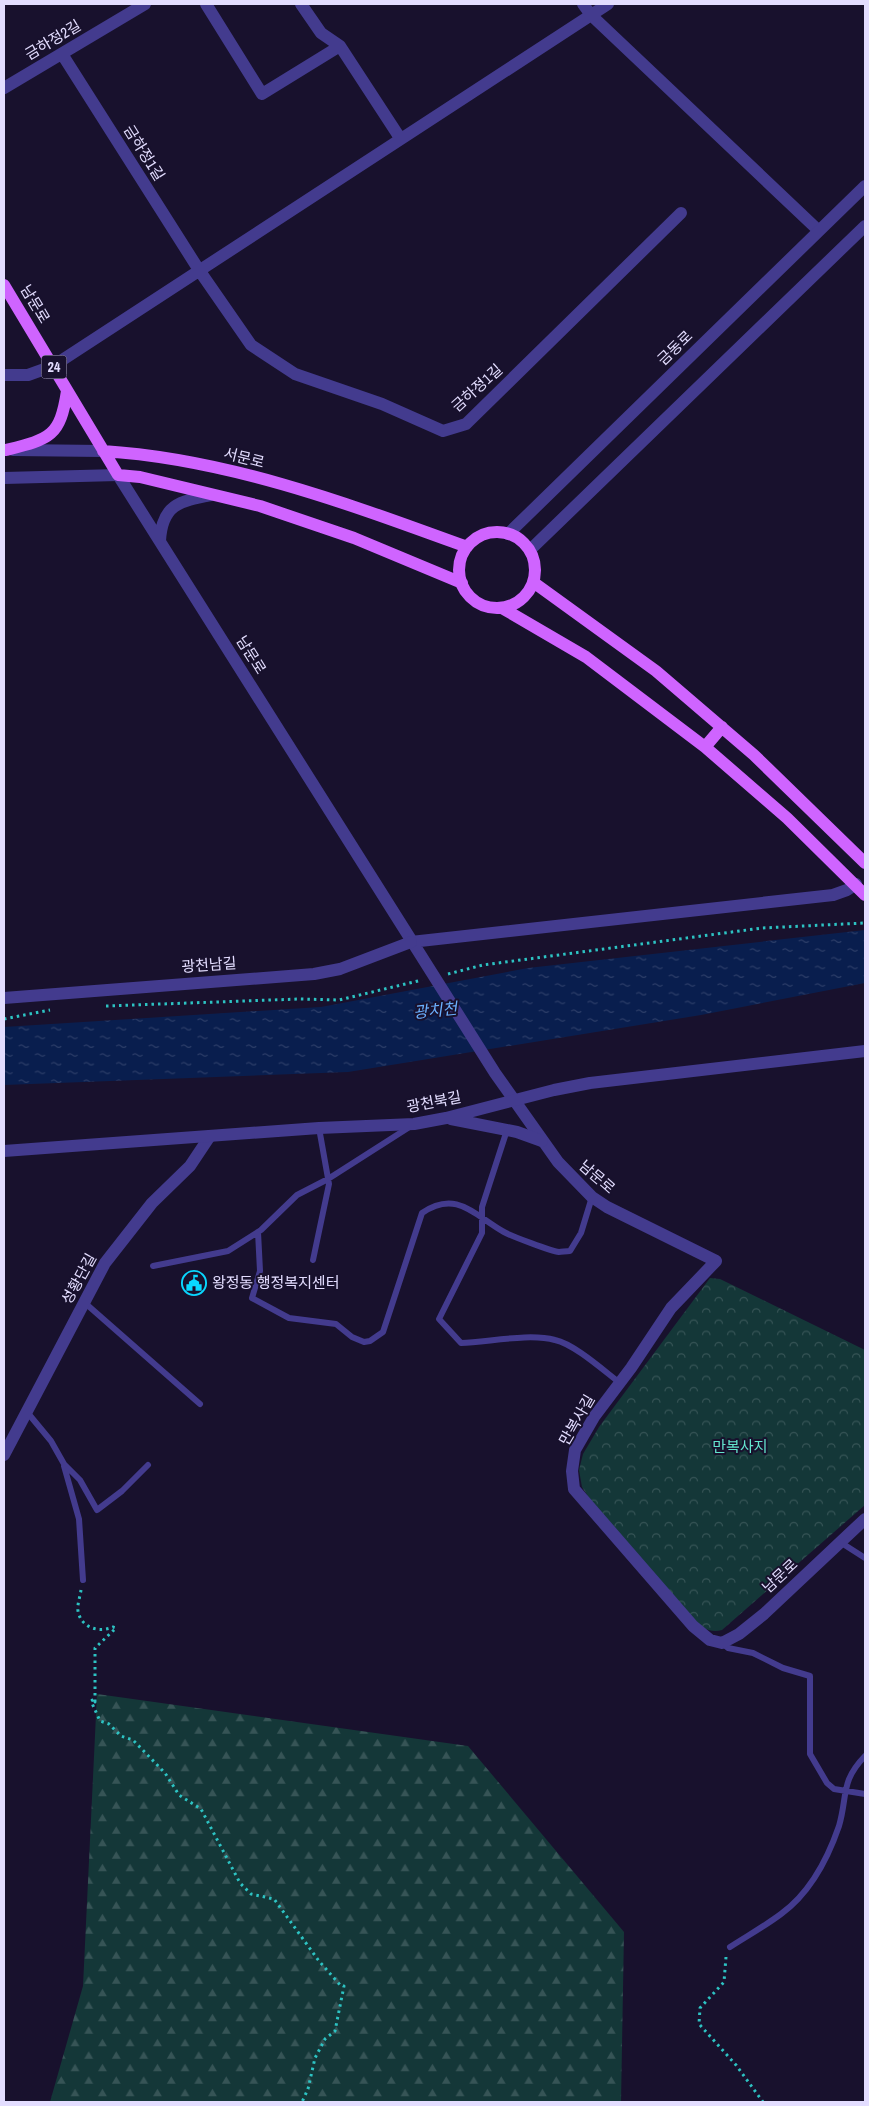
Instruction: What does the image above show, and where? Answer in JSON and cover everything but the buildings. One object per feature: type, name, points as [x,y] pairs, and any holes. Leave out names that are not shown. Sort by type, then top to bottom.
[{"type":"main road","name":"남문로","points":[[4,285],[118,475]]},
{"type":"main road","points":[[5,450],[36,443],[51,433],[58,426],[63,414],[67,391]]},
{"type":"main road","name":"서문로","points":[[103,450],[143,453],[193,462],[271,481],[368,510],[467,548]]},
{"type":"main road","points":[[118,475],[140,477],[260,506],[354,538],[462,583]]},
{"type":"main road","points":[[499,532],[522,541],[530,550],[535,562],[533,582],[524,597],[514,604],[502,608],[489,607],[478,603],[468,594],[462,583],[459,571],[461,559],[467,548],[476,539],[487,533],[499,532]]},
{"type":"main road","points":[[533,582],[656,670],[722,727],[819,816],[865,863]]},
{"type":"main road","points":[[502,608],[586,657],[705,748],[787,818],[856,884],[865,895]]},
{"type":"main road","points":[[705,748],[722,727]]},
{"type":"street","name":"금하정2길","points":[[4,88],[145,4]]},
{"type":"street","points":[[206,4],[262,94],[340,46]]},
{"type":"street","points":[[300,4],[321,33],[340,46],[400,138]]},
{"type":"street","points":[[583,4],[591,15],[818,230]]},
{"type":"street","points":[[4,375],[28,375],[53,366],[608,4]]},
{"type":"street","name":"금하정1길","points":[[62,54],[199,270],[251,346],[295,374],[382,404],[443,431],[466,424],[681,213]]},
{"type":"street","name":"금동로","points":[[508,534],[865,186]]},
{"type":"street","points":[[530,550],[865,226]]},
{"type":"street","name":"서문로","points":[[5,450],[103,450]]},
{"type":"street","points":[[4,478],[118,475]]},
{"type":"street","name":"남문로","points":[[118,475],[423,961],[495,1073],[542,1141],[558,1162],[592,1197],[607,1207],[716,1261]]},
{"type":"street","points":[[160,541],[164,517],[174,506],[188,499],[211,495]]},
{"type":"street","name":"광천남길","points":[[4,998],[314,974],[340,969],[411,942],[833,895],[847,890],[856,884]]},
{"type":"street","name":"광천북길","points":[[4,1151],[319,1128],[414,1124],[446,1118],[554,1090],[590,1084],[865,1051]]},
{"type":"street","points":[[446,1118],[529,1135],[542,1141]]},
{"type":"street","name":"성황단길","points":[[4,1455],[105,1263],[152,1204],[190,1166],[210,1136]]},
{"type":"street","name":"만복사길","points":[[716,1261],[671,1308],[620,1383],[594,1417],[575,1450],[572,1471],[574,1489],[693,1626],[716,1642]]},
{"type":"street","name":"남문로","points":[[716,1642],[739,1634],[764,1614],[865,1519]]},
{"type":"lane","points":[[153,1266],[228,1251],[258,1232],[297,1195],[328,1179],[414,1124]]},
{"type":"lane","points":[[313,1260],[329,1184],[319,1128]]},
{"type":"lane","points":[[507,1130],[482,1207],[482,1233],[439,1320],[461,1343],[537,1337],[557,1340],[582,1354],[620,1383]]},
{"type":"lane","points":[[258,1232],[260,1271],[252,1298],[289,1318],[336,1324],[352,1337],[364,1342],[370,1341],[383,1332],[422,1213],[432,1206],[450,1202],[471,1209],[505,1232],[558,1252],[570,1251],[581,1233],[592,1197]]},
{"type":"lane","points":[[85,1303],[200,1404]]},
{"type":"lane","points":[[26,1411],[51,1441],[64,1464],[79,1519],[83,1580]]},
{"type":"lane","points":[[64,1464],[80,1480],[97,1510],[122,1491],[148,1465]]},
{"type":"lane","points":[[840,1542],[865,1558]]},
{"type":"lane","points":[[716,1642],[728,1648],[753,1653],[784,1668],[810,1676],[810,1754],[827,1783],[834,1789],[865,1794]]},
{"type":"lane","points":[[730,1947],[783,1913],[814,1878],[829,1852],[839,1824],[849,1776],[865,1756]]},
{"type":"path","points":[[83,1580],[78,1609],[80,1619],[96,1630],[116,1628],[95,1648],[96,1694],[94,1702],[94,1699],[91,1701],[100,1721],[109,1724],[121,1736],[133,1740],[165,1773],[179,1795],[201,1809],[240,1882],[251,1894],[274,1899],[319,1961],[341,1986],[344,1986],[334,2031],[326,2039],[315,2058],[308,2089],[302,2102]]},
{"type":"path","points":[[730,1947],[726,1956],[724,1982],[700,2008],[699,2024],[736,2065],[763,2102]]},
{"type":"green space","name":"만복사지","points":[[710,1278],[720,1279],[865,1350],[865,1505],[722,1630],[717,1631],[705,1628],[691,1618],[593,1504],[582,1487],[579,1470],[583,1454],[599,1427]]},
{"type":"green space","points":[[97,1694],[468,1746],[624,1932],[621,2102],[50,2102],[83,1986]]},
{"type":"water","name":"광치천","points":[[865,930],[865,983],[701,1015],[348,1072],[4,1085],[4,1027],[321,1007],[528,968]]},
{"type":"place","name":"왕정동 행정복지센터","points":[[194,1283]]}]
